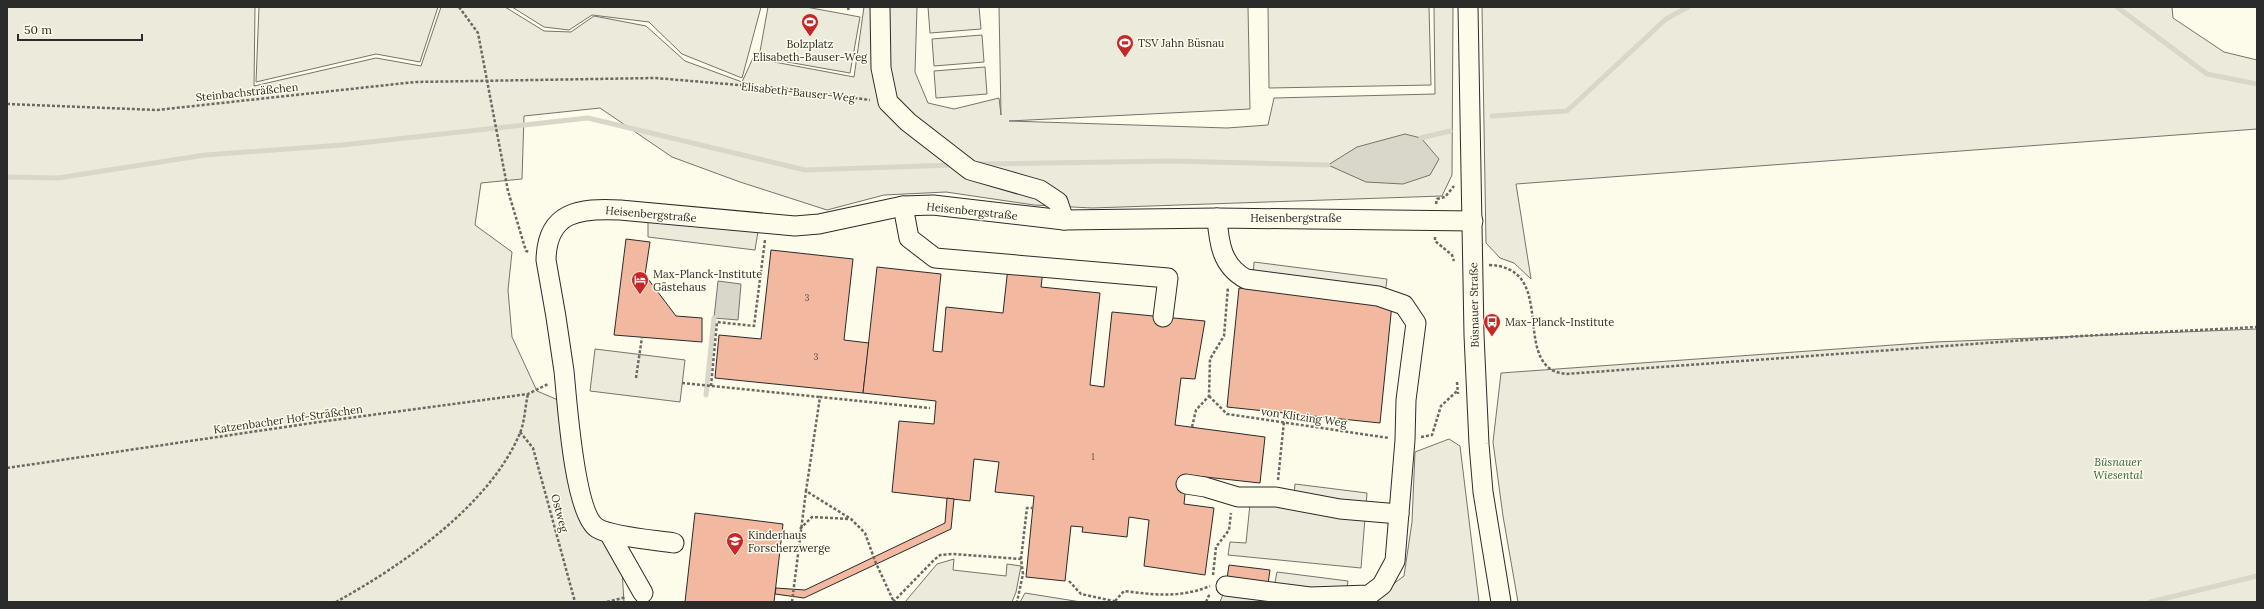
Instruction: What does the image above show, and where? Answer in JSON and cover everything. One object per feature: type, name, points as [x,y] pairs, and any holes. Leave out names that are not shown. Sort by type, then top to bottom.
[{"type":"street","points":[[880,7],[881,68],[888,102],[908,122],[947,154],[970,170],[1040,190],[1058,202],[1064,220]]},
{"type":"street","name":"Büsnauer Straße","points":[[1468,7],[1479,444],[1483,492],[1501,602]]},
{"type":"street","name":"Heisenbergstraße","points":[[609,533],[596,528],[586,514],[577,480],[564,370],[546,260],[546,245],[550,234],[561,220],[573,213],[591,209],[767,225],[795,226],[819,224],[903,206],[933,205],[1064,220],[1217,218],[1473,221]]},
{"type":"street","points":[[903,206],[909,238],[936,258],[1168,278],[1163,317]]},
{"type":"street","points":[[1217,218],[1218,236],[1227,263],[1238,274],[1255,286],[1378,299],[1404,305],[1416,323],[1406,400],[1405,440],[1395,561],[1382,585],[1369,594],[1310,597],[1219,586]]},
{"type":"street","points":[[1186,484],[1206,487],[1238,497],[1276,497],[1340,509],[1399,514]]},
{"type":"street","points":[[609,533],[674,543]]},
{"type":"street","points":[[609,533],[644,593]]},
{"type":"path","points":[[459,7],[478,33],[488,79],[508,191],[526,251],[546,260]]},
{"type":"path","points":[[848,7],[849,12]]},
{"type":"path","name":"Elisabeth-Bauser-Weg","points":[[488,79],[655,78],[787,89],[888,102]]},
{"type":"path","name":"Steinbachsträßchen","points":[[7,104],[157,110],[415,82],[488,79]]},
{"type":"path","points":[[1436,221],[1435,241],[1452,255],[1457,269]]},
{"type":"path","points":[[711,386],[717,322],[754,326],[767,225]]},
{"type":"path","points":[[1485,265],[1503,268],[1512,273],[1525,285],[1530,299],[1541,358],[1547,367],[1554,372],[1566,374],[2081,336],[2257,328]]},
{"type":"path","points":[[1192,427],[1196,410],[1209,396],[1210,359],[1224,336],[1228,284]]},
{"type":"path","points":[[636,378],[642,337]]},
{"type":"path","name":"Katzenbacher Hof-Sträßchen","points":[[7,468],[304,424],[528,394],[544,387],[564,370]]},
{"type":"path","points":[[682,383],[930,408]]},
{"type":"path","name":"von Klitzing Weg","points":[[1209,396],[1227,414],[1284,421],[1405,440],[1432,435],[1441,406],[1457,390]]},
{"type":"path","points":[[336,602],[377,579],[421,548],[459,514],[500,469],[520,432],[528,394]]},
{"type":"path","points":[[792,602],[800,529],[820,397]]},
{"type":"path","points":[[1276,497],[1282,454],[1284,421]]},
{"type":"path","name":"Ostweg","points":[[520,432],[533,448],[575,602]]},
{"type":"path","points":[[806,491],[851,518],[865,533],[874,561],[893,601],[940,555],[1022,558]]},
{"type":"path","points":[[1206,602],[1219,586],[1216,547],[1230,530],[1231,506],[1238,497]]},
{"type":"path","points":[[1017,602],[1023,574],[1022,558],[1027,508],[1033,508]]},
{"type":"path","points":[[800,529],[812,517],[851,518]]},
{"type":"path","points":[[1069,581],[1081,594],[1117,602],[1124,591],[1158,596],[1177,596],[1219,586]]},
{"type":"green space","points":[[7,7],[255,7],[254,86],[376,58],[421,66],[441,7],[505,7],[544,31],[571,32],[594,16],[646,26],[685,61],[742,82],[753,58],[854,77],[864,7],[917,7],[915,72],[928,103],[954,109],[999,98],[1001,115],[999,7],[1248,7],[1250,109],[1009,121],[1227,128],[1268,125],[1274,98],[1435,94],[1434,7],[1453,7],[1452,175],[1442,196],[1092,208],[1034,205],[946,192],[884,195],[827,210],[740,182],[672,157],[600,108],[524,116],[522,179],[481,183],[475,225],[512,252],[508,290],[512,337],[537,391],[558,400],[575,500],[584,528],[621,554],[624,602],[7,602]]},
{"type":"green space","points":[[259,7],[438,7],[420,62],[376,54],[256,82]]},
{"type":"green space","points":[[512,7],[761,7],[742,78],[682,54],[649,22],[592,15],[569,30],[544,27]]},
{"type":"green space","name":"Bolzplatz Elisabeth-Bauser-Weg","points":[[768,7],[806,7],[860,17],[850,73],[759,57]]},
{"type":"green space","points":[[928,7],[979,7],[981,29],[930,33]]},
{"type":"green space","points":[[1268,7],[1429,7],[1431,85],[1269,88]]},
{"type":"green space","points":[[1482,7],[2172,7],[2173,18],[2224,52],[2257,60],[2257,129],[1516,184],[1531,279],[1514,263],[1500,258],[1486,243]]},
{"type":"green space","points":[[982,35],[984,62],[934,66],[932,39]]},
{"type":"green space","points":[[985,67],[987,94],[936,98],[934,71]]},
{"type":"green space","name":"Büsnauer Wiesental","points":[[2257,329],[2257,602],[1518,602],[1503,516],[1493,442],[1501,373],[1935,342]]},
{"type":"green space","points":[[1449,439],[1460,446],[1479,602],[1369,602],[1404,576],[1412,522],[1415,452]]},
{"type":"green space","points":[[954,559],[953,570],[1006,576],[1007,564],[1021,566],[1016,592],[1012,602],[905,602],[937,564]]},
{"type":"green space","points":[[1025,593],[1081,602],[1020,602]]},
{"type":"shaded area","points":[[1405,134],[1421,138],[1439,159],[1430,175],[1403,184],[1366,182],[1328,165],[1357,147]]},
{"type":"shaded area","points":[[648,214],[759,225],[755,250],[648,237]]},
{"type":"shaded area","points":[[1254,262],[1387,279],[1385,294],[1253,277]]},
{"type":"shaded area","points":[[718,281],[741,284],[738,320],[714,318]]},
{"type":"shaded area","points":[[595,349],[685,360],[680,402],[590,391]]},
{"type":"shaded area","points":[[1295,484],[1367,493],[1361,568],[1228,555],[1230,542],[1246,543],[1250,504],[1293,507]]},
{"type":"shaded area","points":[[1277,572],[1348,581],[1346,595],[1342,602],[1220,602],[1226,586],[1273,593]]},
{"type":"building","name":"Max-Planck-Institute Gästehaus","points":[[626,239],[650,242],[645,275],[676,316],[702,318],[702,342],[614,335]]},
{"type":"building","points":[[771,250],[853,259],[844,340],[869,343],[863,393],[715,378],[719,335],[761,339]]},
{"type":"building","points":[[877,267],[941,274],[933,351],[942,352],[946,307],[1003,313],[1008,267],[1043,271],[1041,287],[1100,293],[1090,385],[1104,387],[1112,312],[1205,321],[1195,379],[1181,378],[1175,425],[1265,437],[1260,483],[1187,475],[1184,504],[1214,508],[1205,575],[1144,566],[1149,520],[1129,517],[1127,537],[1082,532],[1083,527],[1071,526],[1065,581],[1026,577],[1034,496],[995,492],[999,462],[974,459],[970,501],[892,492],[899,421],[934,424],[936,401],[863,393]]},
{"type":"building","points":[[1239,288],[1392,304],[1380,423],[1227,407]]},
{"type":"building","points":[[947,498],[954,499],[951,529],[804,598],[775,594],[776,588],[805,590],[945,523]]},
{"type":"building","name":"Kinderhaus Forscherzwerge","points":[[695,513],[783,524],[774,602],[685,602]]},
{"type":"building","points":[[1229,565],[1270,570],[1268,584],[1227,579]]},
{"type":"waterway","points":[[1492,116],[1567,111],[1666,19],[1688,7]]},
{"type":"waterway","points":[[2117,7],[2207,74],[2257,84]]},
{"type":"waterway","points":[[7,177],[58,178],[205,155],[342,145],[588,118],[805,170],[954,165]]},
{"type":"waterway","points":[[1421,138],[1450,131]]},
{"type":"waterway","points":[[978,164],[1171,161],[1328,165]]},
{"type":"waterway","points":[[706,395],[714,318]]},
{"type":"waterway","points":[[2150,602],[2257,576]]},
{"type":"place","name":"Bolzplatz Elisabeth-Bauser-Weg","points":[[810,37]]},
{"type":"place","name":"TSV Jahn Büsnau","points":[[1125,58]]},
{"type":"place","name":"Max-Planck-Institute Gästehaus","points":[[640,295]]},
{"type":"place","name":"Max-Planck-Institute","points":[[1492,337]]},
{"type":"place","name":"Kinderhaus Forscherzwerge","points":[[735,556]]}]
